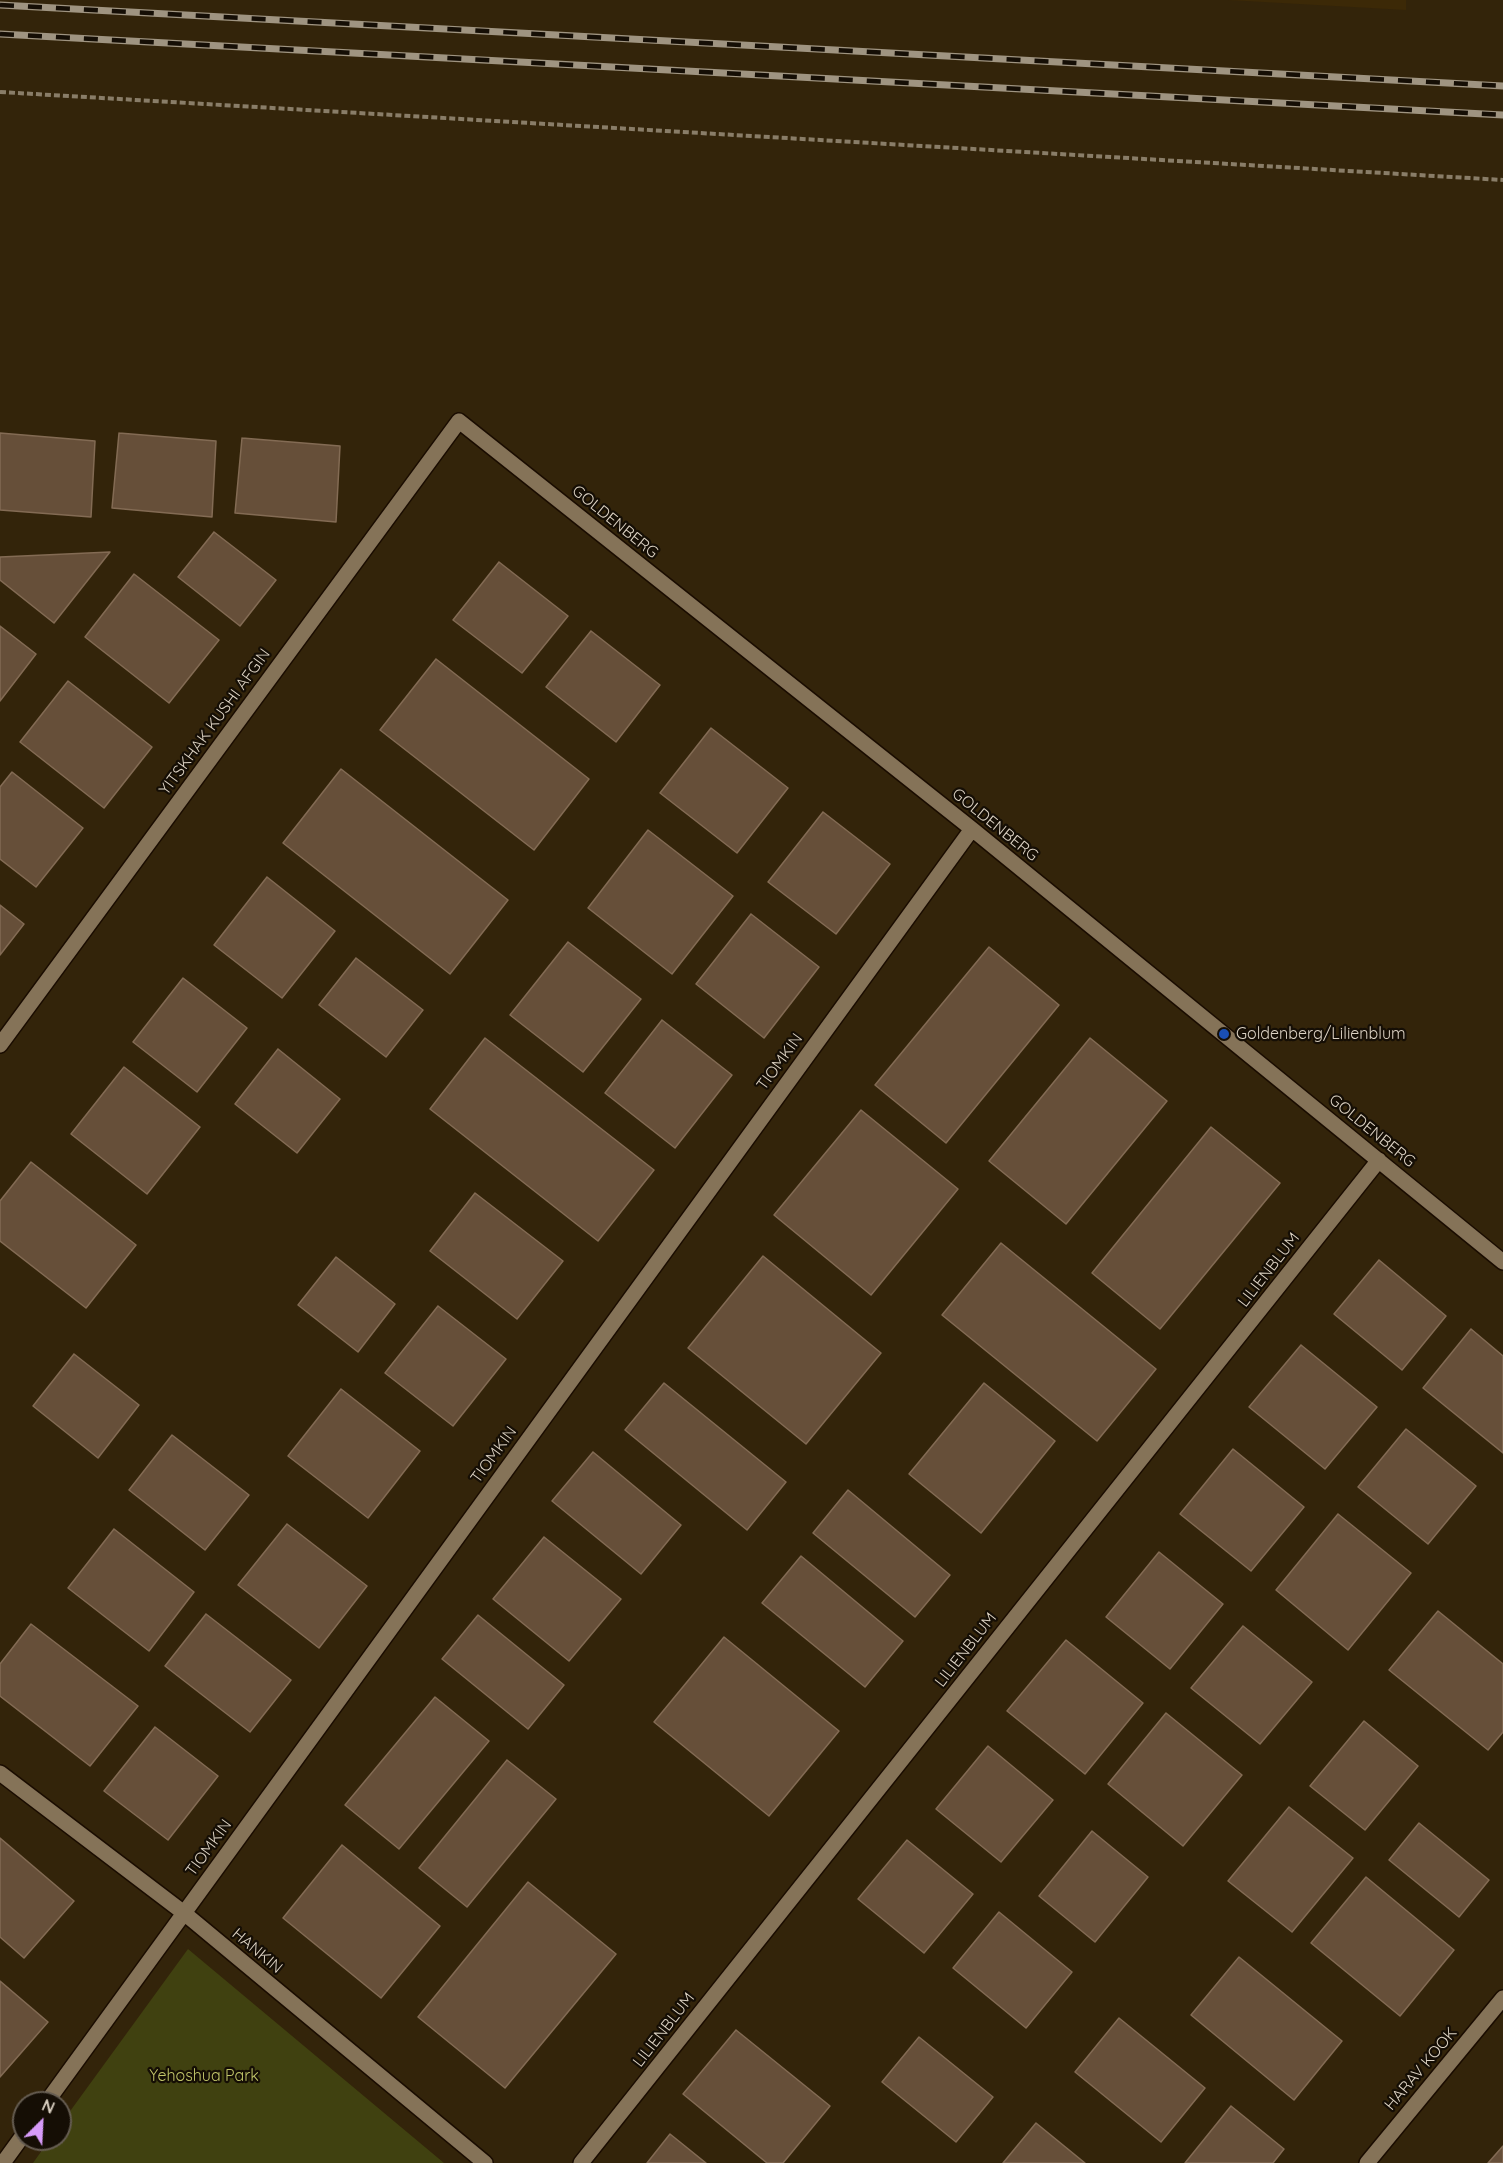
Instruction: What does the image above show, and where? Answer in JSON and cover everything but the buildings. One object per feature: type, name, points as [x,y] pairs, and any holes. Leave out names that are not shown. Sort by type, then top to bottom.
[{"type":"street","name":"GOLDENBERG","points":[[459,421],[972,829],[1503,1262]]},
{"type":"street","name":"YITSKHAK KUSHI AFGIN","points":[[0,1045],[459,421]]},
{"type":"street","name":"TIOMKIN","points":[[55,2091],[972,829]]},
{"type":"street","name":"LILIENBLUM","points":[[581,2163],[1379,1160]]},
{"type":"street","name":"HANKIN","points":[[0,1773],[184,1913],[485,2163]]},
{"type":"street","name":"HARAV KOOK","points":[[1367,2163],[1503,1998]]},
{"type":"street","points":[[3,2163],[12,2151]]},
{"type":"path","points":[[0,92],[1503,180]]},
{"type":"shaded area","points":[[1228,0],[1406,0],[1406,10]]},
{"type":"green space","name":"Yehoshua Park","points":[[188,1949],[444,2163],[33,2163],[42,2151],[72,2151],[72,2108]]},
{"type":"railway","points":[[0,5],[1503,86]]},
{"type":"railway","points":[[0,34],[1503,115]]},
{"type":"place","name":"Goldenberg/Lilienblum","points":[[1224,1034]]}]
